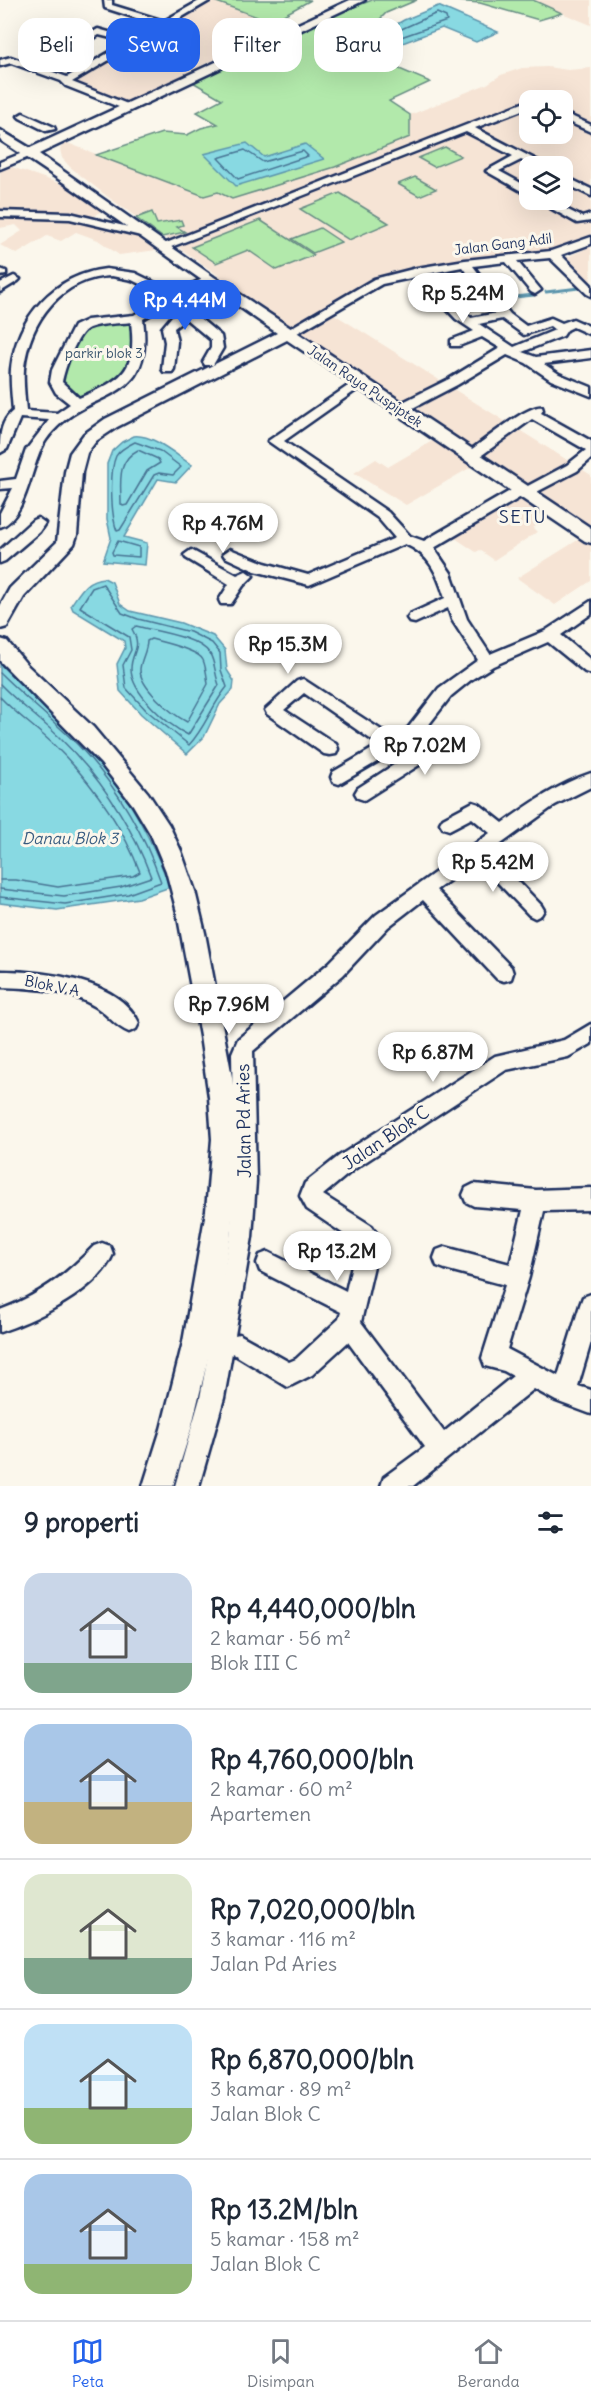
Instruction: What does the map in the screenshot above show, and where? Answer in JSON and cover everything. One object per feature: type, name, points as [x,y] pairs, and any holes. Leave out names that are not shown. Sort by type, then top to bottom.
[{"type":"main road","points":[[30,153],[56,134],[127,107],[359,0]]},
{"type":"main road","name":"Jalan Raya Puspiptek","points":[[0,134],[162,248],[470,457],[522,492],[588,531]]},
{"type":"main road","points":[[0,622],[17,593],[65,544],[68,535],[73,466],[85,441],[93,433],[111,423],[288,333]]},
{"type":"main road","points":[[0,646],[122,772],[150,813],[171,851],[191,921],[219,1068],[225,1139],[220,1218],[205,1318],[175,1437],[158,1486]]},
{"type":"street","points":[[108,0],[108,6],[146,18]]},
{"type":"street","points":[[184,0],[204,2]]},
{"type":"street","points":[[176,18],[204,2]]},
{"type":"street","points":[[67,80],[106,59]]},
{"type":"street","points":[[0,63],[11,60],[67,80],[69,84],[127,107]]},
{"type":"street","points":[[162,248],[519,107]]},
{"type":"street","points":[[23,116],[56,134]]},
{"type":"street","points":[[573,120],[591,129]]},
{"type":"street","points":[[467,128],[521,156]]},
{"type":"street","points":[[0,166],[30,153]]},
{"type":"street","points":[[519,157],[491,171],[519,187]]},
{"type":"street","points":[[573,184],[591,193]]},
{"type":"street","points":[[94,221],[109,210]]},
{"type":"street","points":[[560,210],[581,221],[591,217]]},
{"type":"street","name":"Jalan Raya Puspiptek","points":[[0,214],[47,214],[94,221],[141,232]]},
{"type":"street","name":"Jalan Gang Adil","points":[[288,333],[368,284],[417,271],[465,263],[553,254],[591,240]]},
{"type":"street","points":[[553,254],[591,292]]},
{"type":"street","points":[[508,258],[535,290]]},
{"type":"street","points":[[465,263],[505,315],[524,331],[551,322],[561,328]]},
{"type":"street","points":[[417,271],[447,304],[509,351],[555,377],[591,393]]},
{"type":"street","points":[[20,412],[18,366],[35,316],[52,293],[83,277],[112,272],[132,275],[171,297],[217,339],[217,348],[209,362]]},
{"type":"street","points":[[0,288],[14,279]]},
{"type":"street","points":[[78,404],[61,390],[56,382],[58,370],[76,331],[87,324],[137,318],[171,297],[209,280]]},
{"type":"street","points":[[168,369],[171,342],[168,328],[176,319],[187,314]]},
{"type":"street","points":[[469,322],[505,315]]},
{"type":"street","points":[[0,522],[16,503],[30,453],[49,426],[78,404],[114,387],[134,369],[140,347],[137,318]]},
{"type":"street","points":[[400,409],[509,351],[559,333],[561,328],[574,323],[591,331]]},
{"type":"street","points":[[455,343],[483,332]]},
{"type":"street","points":[[531,362],[591,354]]},
{"type":"street","points":[[360,381],[275,441],[383,515],[405,539],[425,547],[444,573],[460,620],[487,662]]},
{"type":"street","points":[[0,449],[10,423],[20,412],[60,417]]},
{"type":"street","points":[[470,457],[533,412],[591,447]]},
{"type":"street","points":[[425,547],[577,464],[591,452]]},
{"type":"street","points":[[0,484],[22,483]]},
{"type":"street","points":[[0,558],[38,523]]},
{"type":"street","points":[[230,554],[260,567],[309,580],[405,539]]},
{"type":"street","points":[[191,555],[238,582]]},
{"type":"street","points":[[226,600],[238,582],[260,567]]},
{"type":"street","points":[[415,618],[453,600]]},
{"type":"street","points":[[339,777],[398,743],[420,727],[445,692],[487,662],[550,636],[591,606]]},
{"type":"street","points":[[550,636],[591,668]]},
{"type":"street","points":[[330,749],[273,710],[303,685],[418,753],[418,758],[364,793]]},
{"type":"street","name":"Jalan Pd Aries","points":[[187,1486],[212,1398],[241,1236],[245,1182],[243,1049],[249,1041],[336,969],[382,921],[549,800],[591,780]]},
{"type":"street","points":[[449,823],[473,809],[504,834]]},
{"type":"street","points":[[478,851],[535,910]]},
{"type":"street","points":[[424,889],[504,973]]},
{"type":"street","name":"Blok V A","points":[[0,979],[40,980],[68,986],[107,1002],[129,1023]]},
{"type":"street","name":"Jalan Blok C","points":[[350,1315],[369,1240],[364,1234],[315,1202],[311,1196],[313,1190],[346,1163],[502,1062],[568,1048],[591,1033]]},
{"type":"street","points":[[474,1195],[536,1201],[591,1199]]},
{"type":"street","points":[[536,1201],[518,1277],[493,1358],[507,1360],[532,1376],[591,1402]]},
{"type":"street","points":[[0,1321],[60,1294],[75,1283],[102,1254]]},
{"type":"street","points":[[445,1258],[518,1277]]},
{"type":"street","points":[[268,1263],[350,1315],[442,1449]]},
{"type":"street","points":[[564,1392],[591,1305]]},
{"type":"street","points":[[239,1345],[288,1375],[304,1367],[350,1315]]},
{"type":"street","points":[[393,1486],[532,1376]]},
{"type":"shaded area","points":[[211,0],[261,18],[212,18],[212,61],[200,66],[200,18],[180,18]]},
{"type":"shaded area","points":[[533,0],[591,0],[591,25],[562,13]]},
{"type":"shaded area","points":[[106,60],[106,72],[188,72],[122,104],[70,81],[86,72],[94,72],[94,67]]},
{"type":"shaded area","points":[[547,67],[568,70],[591,68],[591,240],[565,251],[465,262],[372,279],[326,309],[591,475],[591,533],[289,329],[236,288],[108,197],[70,167],[62,158],[60,149],[65,142],[204,196],[335,167],[410,137],[410,115],[487,84],[501,75],[522,68]]},
{"type":"shaded area","points":[[6,165],[64,185],[101,211],[88,222],[143,239],[157,250],[119,255],[98,240],[76,232],[61,241],[47,236],[17,254],[0,245],[22,231],[16,225],[0,228],[0,166]]},
{"type":"shaded area","points":[[589,247],[591,249],[591,288],[561,260]]},
{"type":"shaded area","points":[[434,440],[473,466],[406,505],[354,473],[376,459],[388,467]]},
{"type":"shaded area","points":[[515,496],[549,518],[533,528],[537,532],[494,560],[480,550],[476,552],[452,536]]},
{"type":"shaded area","points":[[581,538],[591,545],[591,581],[555,605],[517,578]]},
{"type":"green space","points":[[211,0],[311,0],[278,18],[260,18]]},
{"type":"green space","points":[[372,0],[417,0],[386,13],[381,18],[326,18]]},
{"type":"green space","points":[[442,0],[533,0],[562,13],[539,20],[480,3]]},
{"type":"green space","points":[[314,24],[314,72],[403,70],[430,82],[389,101],[410,115],[410,137],[335,167],[232,199],[218,192],[204,196],[96,155],[162,133],[187,135],[201,128],[218,124],[197,112],[222,99],[191,81],[212,71],[302,72],[302,29]]},
{"type":"green space","points":[[445,147],[461,156],[434,167],[418,158]]},
{"type":"green space","points":[[415,177],[436,189],[419,196],[398,184]]},
{"type":"green space","points":[[340,193],[389,223],[349,240],[300,209]]},
{"type":"green space","points":[[152,212],[157,224],[181,220],[183,225],[177,227],[185,232],[162,237],[136,218]]},
{"type":"green space","points":[[260,220],[314,255],[277,270],[248,250],[216,263],[192,247]]},
{"type":"green space","points":[[320,228],[341,242],[313,253],[292,239]]},
{"type":"green space","name":"parkir blok 3","points":[[136,320],[129,373],[80,400],[61,388],[59,369],[78,330],[85,326]]},
{"type":"water","points":[[438,6],[498,32],[476,42],[442,28],[403,43],[404,20]]},
{"type":"water","points":[[247,143],[264,157],[305,144],[324,159],[236,186],[204,154]]},
{"type":"water","points":[[134,436],[149,438],[192,465],[176,482],[158,479],[124,537],[147,543],[145,565],[103,561],[111,538],[107,519],[107,464],[112,451],[122,442]]},
{"type":"water","points":[[104,578],[112,582],[120,604],[130,611],[181,623],[213,636],[225,650],[227,670],[234,681],[233,690],[220,704],[204,737],[187,754],[141,714],[120,691],[117,664],[125,648],[124,641],[73,610],[71,605],[84,587]]},
{"type":"water","name":"Danau Blok 3","points":[[0,664],[85,744],[115,781],[151,842],[170,887],[139,898],[57,910],[0,903]]},
{"type":"waterway","points":[[546,292],[579,288]]},
{"type":"waterway","points":[[495,299],[534,295]]},
{"type":"waterway","points":[[450,302],[489,300]]},
{"type":"district","name":"SETU","points":[[523,517]]}]
